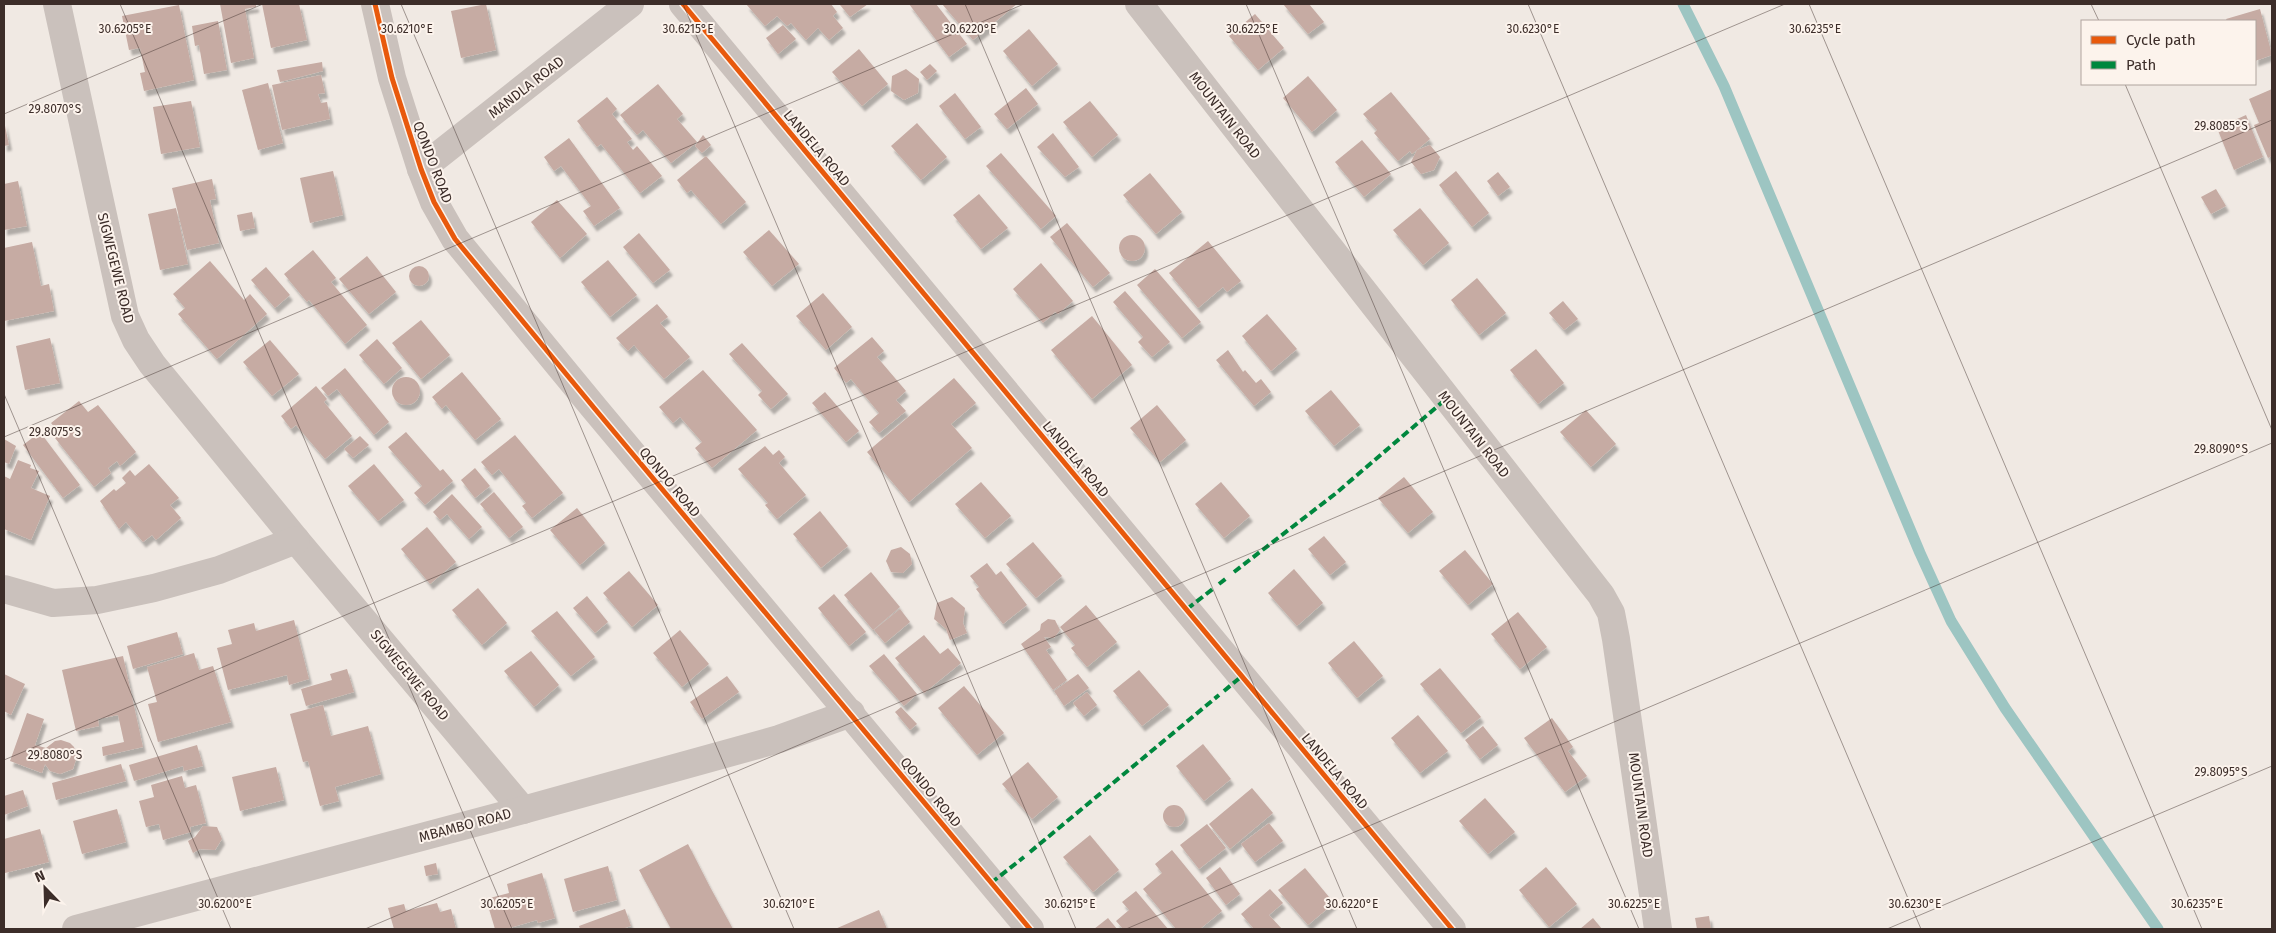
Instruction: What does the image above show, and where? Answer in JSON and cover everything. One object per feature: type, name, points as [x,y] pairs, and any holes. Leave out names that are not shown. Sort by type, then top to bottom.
[{"type":"street","name":"SIGWEGEWE ROAD","points":[[57,4],[125,316],[136,340],[152,364],[296,540],[523,810]]},
{"type":"street","name":"QONDO ROAD","points":[[375,4],[392,78],[421,169],[434,202],[455,239],[595,410],[851,713],[1030,929]]},
{"type":"street","name":"MANDLA ROAD","points":[[421,169],[630,4]]},
{"type":"street","name":"LANDELA ROAD","points":[[683,4],[1452,929]]},
{"type":"street","name":"MOUNTAIN ROAD","points":[[1139,4],[1601,595],[1610,613],[1616,638],[1658,929]]},
{"type":"street","points":[[4,589],[53,604],[97,600],[154,588],[219,570],[296,540]]},
{"type":"street","name":"MBAMBO ROAD","points":[[76,929],[523,810],[779,739],[851,713]]},
{"type":"building","points":[[220,4],[256,4],[256,7],[245,9],[254,58],[231,63]]},
{"type":"building","points":[[262,4],[299,4],[307,40],[271,48]]},
{"type":"building","points":[[486,4],[496,50],[461,58],[451,11]]},
{"type":"building","points":[[746,4],[831,4],[837,12],[833,16],[843,28],[829,40],[818,28],[806,40],[791,23],[787,26],[777,16],[765,26]]},
{"type":"building","points":[[868,4],[850,17],[840,5]]},
{"type":"building","points":[[909,4],[936,4],[967,44],[949,57]]},
{"type":"building","points":[[942,4],[1017,4],[973,40]]},
{"type":"building","points":[[1283,4],[1309,4],[1324,22],[1308,34]]},
{"type":"building","points":[[179,5],[194,80],[144,91],[140,73],[145,72],[140,48],[129,50],[122,16]]},
{"type":"building","points":[[2260,9],[2272,55],[2256,61],[2256,20],[2226,19]]},
{"type":"building","points":[[1255,14],[1284,48],[1258,70],[1229,36]]},
{"type":"building","points":[[218,21],[227,70],[204,74],[199,45],[195,46],[192,26]]},
{"type":"building","points":[[783,25],[796,39],[778,54],[766,38]]},
{"type":"building","points":[[1029,29],[1058,64],[1032,86],[1003,51]]},
{"type":"building","points":[[859,49],[888,84],[862,106],[832,72]]},
{"type":"building","points":[[322,62],[323,71],[280,82],[277,70]]},
{"type":"building","points":[[930,64],[937,71],[927,80],[920,72]]},
{"type":"building","points":[[906,69],[919,79],[918,93],[904,100],[891,91],[892,76]]},
{"type":"building","points":[[321,75],[325,93],[318,94],[321,103],[327,102],[330,119],[282,130],[272,85]]},
{"type":"building","points":[[1308,76],[1337,110],[1312,132],[1283,98]]},
{"type":"building","points":[[268,83],[283,143],[258,150],[242,90]]},
{"type":"building","points":[[658,84],[683,114],[677,119],[697,142],[671,163],[643,130],[637,135],[620,115]]},
{"type":"building","points":[[1026,88],[1038,104],[1007,129],[994,114]]},
{"type":"building","points":[[2272,89],[2272,156],[2268,158],[2254,125],[2259,123],[2249,99]]},
{"type":"building","points":[[1391,92],[1430,139],[1412,154],[1410,151],[1398,161],[1374,133],[1377,130],[1363,114]]},
{"type":"building","points":[[955,93],[981,127],[965,139],[939,106]]},
{"type":"building","points":[[607,97],[617,109],[612,114],[632,139],[627,142],[633,150],[637,146],[662,176],[640,193],[601,144],[597,147],[577,121]]},
{"type":"building","points":[[191,101],[200,147],[161,154],[153,107]]},
{"type":"building","points":[[1090,101],[1118,135],[1092,157],[1063,122]]},
{"type":"building","points":[[2246,115],[2263,157],[2234,170],[2217,128]]},
{"type":"building","points":[[4,121],[9,145],[4,146]]},
{"type":"building","points":[[917,123],[947,157],[921,180],[891,146]]},
{"type":"building","points":[[1053,133],[1079,167],[1065,177],[1037,147]]},
{"type":"building","points":[[703,135],[711,145],[702,153],[695,146]]},
{"type":"building","points":[[569,138],[620,208],[594,226],[583,211],[591,206],[561,166],[554,171],[544,157]]},
{"type":"building","points":[[1362,140],[1391,174],[1364,197],[1335,162]]},
{"type":"building","points":[[1430,145],[1440,157],[1434,170],[1421,174],[1411,162],[1417,150]]},
{"type":"building","points":[[1001,153],[1056,216],[1041,229],[986,166]]},
{"type":"building","points":[[706,156],[746,202],[721,224],[691,190],[687,193],[677,180]]},
{"type":"building","points":[[333,171],[343,215],[310,223],[300,178]]},
{"type":"building","points":[[1456,171],[1489,213],[1472,227],[1439,185]]},
{"type":"building","points":[[1498,172],[1510,187],[1498,196],[1487,181]]},
{"type":"building","points":[[1150,173],[1182,212],[1156,234],[1123,195]]},
{"type":"building","points":[[212,179],[216,199],[210,200],[219,243],[187,250],[172,188]]},
{"type":"building","points":[[18,181],[27,226],[4,230],[4,184]]},
{"type":"building","points":[[2216,189],[2226,206],[2211,214],[2201,197]]},
{"type":"building","points":[[979,194],[1008,228],[981,249],[953,215]]},
{"type":"building","points":[[557,200],[587,234],[560,258],[531,222]]},
{"type":"building","points":[[176,208],[188,264],[160,270],[148,214]]},
{"type":"building","points":[[1420,208],[1449,243],[1423,265],[1393,230]]},
{"type":"building","points":[[252,212],[255,228],[240,231],[237,215]]},
{"type":"building","points":[[1067,223],[1110,273],[1093,287],[1050,237]]},
{"type":"building","points":[[769,230],[799,264],[772,286],[743,252]]},
{"type":"building","points":[[639,233],[670,270],[653,283],[623,247]]},
{"type":"building","points":[[1132,235],[1141,239],[1145,248],[1141,257],[1132,261],[1123,257],[1119,248],[1123,239]]},
{"type":"building","points":[[1208,241],[1241,281],[1227,292],[1223,287],[1198,308],[1169,273]]},
{"type":"building","points":[[32,242],[41,286],[49,284],[54,311],[4,321],[4,248]]},
{"type":"building","points":[[313,250],[336,278],[331,282],[367,325],[345,344],[309,300],[307,302],[284,274]]},
{"type":"building","points":[[367,256],[396,292],[369,314],[339,279]]},
{"type":"building","points":[[608,260],[637,295],[610,317],[581,282]]},
{"type":"building","points":[[210,261],[244,300],[250,294],[267,314],[217,359],[178,314],[185,308],[173,294]]},
{"type":"building","points":[[1041,263],[1073,301],[1058,314],[1055,312],[1043,323],[1013,289]]},
{"type":"building","points":[[419,266],[426,269],[429,276],[426,283],[419,286],[412,283],[409,276],[412,269]]},
{"type":"building","points":[[266,267],[290,295],[275,308],[251,280]]},
{"type":"building","points":[[1155,269],[1201,322],[1182,338],[1137,285]]},
{"type":"building","points":[[1477,278],[1506,313],[1479,335],[1451,300]]},
{"type":"building","points":[[1125,291],[1170,342],[1152,357],[1138,342],[1143,337],[1113,302]]},
{"type":"building","points":[[823,293],[852,327],[826,350],[796,316]]},
{"type":"building","points":[[1563,301],[1578,319],[1564,330],[1549,313]]},
{"type":"building","points":[[657,304],[668,317],[660,323],[690,357],[664,379],[634,345],[628,351],[616,338]]},
{"type":"building","points":[[1267,314],[1297,349],[1271,371],[1242,336]]},
{"type":"building","points":[[1092,316],[1132,365],[1092,399],[1051,350]]},
{"type":"building","points":[[421,320],[450,355],[421,379],[392,343]]},
{"type":"building","points":[[872,337],[884,351],[877,357],[906,391],[896,400],[906,411],[879,433],[869,422],[879,413],[851,379],[846,383],[834,368]]},
{"type":"building","points":[[50,338],[60,383],[25,390],[16,346]]},
{"type":"building","points":[[377,339],[402,368],[384,384],[359,355]]},
{"type":"building","points":[[270,340],[299,374],[272,396],[243,362]]},
{"type":"building","points":[[742,343],[788,394],[771,409],[758,395],[762,391],[729,354]]},
{"type":"building","points":[[1536,349],[1564,383],[1538,404],[1510,370]]},
{"type":"building","points":[[1228,350],[1243,372],[1245,370],[1256,383],[1261,379],[1271,392],[1254,406],[1216,360]]},
{"type":"building","points":[[345,368],[389,422],[374,435],[337,389],[328,396],[321,388]]},
{"type":"building","points":[[703,370],[757,430],[712,468],[695,448],[702,442],[680,417],[673,423],[659,407]]},
{"type":"building","points":[[462,372],[501,419],[475,440],[446,405],[442,409],[432,397]]},
{"type":"building","points":[[406,377],[416,381],[420,391],[416,401],[406,405],[396,401],[392,391],[396,381]]},
{"type":"building","points":[[954,378],[976,403],[951,424],[972,448],[909,502],[867,452]]},
{"type":"building","points":[[316,386],[327,399],[324,402],[352,436],[325,459],[296,425],[291,429],[281,416]]},
{"type":"building","points":[[1331,390],[1360,425],[1334,446],[1305,411]]},
{"type":"building","points":[[825,392],[859,431],[846,442],[812,403]]},
{"type":"building","points":[[79,401],[88,412],[98,405],[136,452],[120,466],[117,461],[108,468],[111,473],[94,487],[55,438],[60,434],[51,423]]},
{"type":"building","points":[[1157,405],[1186,440],[1160,462],[1130,428]]},
{"type":"building","points":[[1586,410],[1616,444],[1591,467],[1560,432]]},
{"type":"building","points":[[40,432],[80,485],[63,498],[23,445]]},
{"type":"building","points":[[406,432],[440,471],[443,469],[453,481],[425,505],[414,493],[422,486],[388,447]]},
{"type":"building","points":[[515,435],[563,493],[532,518],[522,506],[526,503],[499,469],[492,475],[481,462]]},
{"type":"building","points":[[360,436],[369,445],[353,458],[344,449]]},
{"type":"building","points":[[4,439],[16,446],[9,464],[4,462]]},
{"type":"building","points":[[765,446],[773,455],[779,450],[785,457],[779,463],[806,495],[777,519],[765,505],[768,503],[738,469]]},
{"type":"building","points":[[18,460],[31,465],[30,468],[39,471],[31,488],[50,496],[31,540],[4,529],[4,476],[10,479]]},
{"type":"building","points":[[149,464],[179,498],[170,505],[181,518],[156,540],[152,535],[143,542],[126,522],[119,529],[100,501],[114,489],[116,491],[126,483],[122,478],[130,470],[135,476]]},
{"type":"building","points":[[374,464],[404,500],[378,521],[348,486]]},
{"type":"building","points":[[475,468],[490,486],[475,498],[461,480]]},
{"type":"building","points":[[1404,477],[1433,512],[1408,533],[1378,498]]},
{"type":"building","points":[[981,482],[1011,516],[985,538],[955,504]]},
{"type":"building","points":[[1221,482],[1250,516],[1224,538],[1195,504]]},
{"type":"building","points":[[494,492],[523,527],[509,538],[480,504]]},
{"type":"building","points":[[452,494],[482,527],[469,539],[447,514],[440,520],[433,512]]},
{"type":"building","points":[[577,508],[605,543],[580,565],[550,530]]},
{"type":"building","points":[[820,511],[848,546],[821,568],[793,534]]},
{"type":"building","points":[[427,527],[456,562],[430,584],[401,549]]},
{"type":"building","points":[[1324,536],[1346,562],[1330,575],[1308,549]]},
{"type":"building","points":[[1033,542],[1062,576],[1036,598],[1006,564]]},
{"type":"building","points":[[901,547],[910,554],[912,564],[903,573],[891,572],[886,561],[891,550]]},
{"type":"building","points":[[1465,550],[1493,584],[1468,605],[1439,571]]},
{"type":"building","points":[[987,563],[996,575],[1001,571],[1027,605],[1003,624],[976,589],[979,587],[970,576]]},
{"type":"building","points":[[1294,569],[1323,603],[1297,626],[1268,593]]},
{"type":"building","points":[[629,571],[658,605],[632,627],[603,593]]},
{"type":"building","points":[[871,572],[900,607],[873,630],[844,595]]},
{"type":"building","points":[[478,588],[507,623],[482,645],[452,610]]},
{"type":"building","points":[[834,594],[866,632],[849,646],[818,608]]},
{"type":"building","points":[[587,596],[608,622],[595,633],[573,608]]},
{"type":"building","points":[[952,597],[965,608],[963,623],[967,633],[950,640],[946,629],[934,619],[937,603]]},
{"type":"building","points":[[1086,605],[1117,642],[1087,667],[1071,648],[1075,645],[1060,627]]},
{"type":"building","points":[[900,609],[910,622],[885,643],[874,630]]},
{"type":"building","points":[[557,611],[595,657],[571,676],[531,631]]},
{"type":"building","points":[[1518,612],[1547,647],[1520,669],[1491,634]]},
{"type":"building","points":[[1048,619],[1055,620],[1060,630],[1054,638],[1044,637],[1051,647],[1046,650],[1067,680],[1053,690],[1021,644],[1040,630],[1041,624]]},
{"type":"building","points":[[294,620],[309,679],[289,685],[287,675],[228,690],[217,648],[232,644],[228,630],[254,623],[256,631]]},
{"type":"building","points":[[680,630],[709,664],[682,687],[653,653]]},
{"type":"building","points":[[177,632],[183,654],[133,669],[127,646]]},
{"type":"building","points":[[924,635],[940,654],[948,648],[961,663],[924,693],[895,658]]},
{"type":"building","points":[[1354,641],[1383,676],[1357,698],[1328,663]]},
{"type":"building","points":[[531,651],[559,685],[534,707],[504,671]]},
{"type":"building","points":[[194,653],[199,670],[213,666],[231,722],[158,742],[148,704],[157,702],[147,667]]},
{"type":"building","points":[[884,654],[917,694],[904,706],[869,666]]},
{"type":"building","points":[[123,656],[143,747],[103,756],[102,747],[124,742],[118,715],[98,719],[99,726],[76,731],[62,670]]},
{"type":"building","points":[[1440,668],[1481,717],[1461,733],[1420,684]]},
{"type":"building","points":[[347,669],[354,692],[306,706],[301,689],[332,680],[330,674]]},
{"type":"building","points":[[1139,670],[1169,705],[1142,726],[1113,691]]},
{"type":"building","points":[[4,674],[25,684],[11,715],[4,711]]},
{"type":"building","points":[[1078,674],[1089,688],[1064,706],[1054,691]]},
{"type":"building","points":[[727,676],[739,692],[702,719],[690,702]]},
{"type":"building","points":[[964,686],[1004,733],[977,755],[938,708]]},
{"type":"building","points":[[1087,692],[1097,705],[1084,716],[1073,703]]},
{"type":"building","points":[[323,705],[331,736],[368,726],[381,774],[335,787],[339,801],[320,806],[308,761],[303,762],[290,714]]},
{"type":"building","points":[[901,707],[917,724],[910,730],[895,712]]},
{"type":"building","points":[[27,713],[44,719],[35,745],[46,748],[55,741],[61,740],[70,743],[74,747],[77,756],[73,769],[60,774],[50,771],[45,764],[42,773],[10,761]]},
{"type":"building","points":[[1418,715],[1448,751],[1420,773],[1391,738]]},
{"type":"building","points":[[1552,718],[1573,747],[1568,751],[1587,776],[1565,792],[1524,738]]},
{"type":"building","points":[[1483,726],[1498,745],[1480,759],[1465,740]]},
{"type":"building","points":[[1203,744],[1231,779],[1204,801],[1176,766]]},
{"type":"building","points":[[197,745],[203,766],[184,771],[183,766],[134,781],[129,765]]},
{"type":"building","points":[[1028,762],[1058,797],[1032,819],[1002,784]]},
{"type":"building","points":[[121,764],[126,781],[56,800],[52,783]]},
{"type":"building","points":[[276,767],[284,800],[240,811],[232,777]]},
{"type":"building","points":[[182,776],[185,788],[196,785],[206,823],[190,827],[191,832],[163,840],[159,824],[146,827],[139,801],[154,797],[151,785]]},
{"type":"building","points":[[1252,788],[1273,813],[1230,849],[1209,824]]},
{"type":"building","points":[[23,790],[28,806],[4,815],[4,796]]},
{"type":"building","points":[[1485,798],[1515,832],[1488,854],[1459,821]]},
{"type":"building","points":[[1174,805],[1182,808],[1185,816],[1182,824],[1174,827],[1166,824],[1163,816],[1166,808]]},
{"type":"building","points":[[117,809],[126,842],[82,854],[73,821]]},
{"type":"building","points":[[1269,823],[1283,841],[1255,862],[1241,844]]},
{"type":"building","points":[[1207,824],[1226,848],[1199,869],[1180,845]]},
{"type":"building","points":[[203,826],[217,827],[222,839],[215,850],[200,849],[193,853],[188,841],[195,837]]},
{"type":"building","points":[[40,829],[49,862],[5,873],[4,839]]},
{"type":"building","points":[[1090,835],[1119,870],[1093,892],[1063,857]]},
{"type":"building","points":[[688,844],[733,929],[671,929],[639,870]]},
{"type":"building","points":[[1172,850],[1222,911],[1200,929],[1176,929],[1143,889],[1162,873],[1155,864]]},
{"type":"building","points":[[436,863],[438,874],[426,876],[424,866]]},
{"type":"building","points":[[608,866],[617,900],[573,912],[564,879]]},
{"type":"building","points":[[1220,867],[1240,894],[1226,905],[1206,878]]},
{"type":"building","points":[[1546,867],[1577,904],[1549,927],[1519,890]]},
{"type":"building","points":[[1305,868],[1334,903],[1308,925],[1278,890]]},
{"type":"building","points":[[542,873],[555,918],[538,923],[537,920],[506,929],[495,929],[486,899],[509,893],[507,884]]},
{"type":"building","points":[[1270,889],[1283,903],[1269,915],[1282,929],[1254,929],[1241,914]]},
{"type":"building","points":[[1136,891],[1168,929],[1123,929],[1116,921],[1129,910],[1122,902]]},
{"type":"building","points":[[437,903],[440,912],[451,909],[456,929],[394,929],[388,908],[404,904],[406,911]]},
{"type":"building","points":[[625,909],[631,926],[622,929],[580,929],[579,926]]},
{"type":"building","points":[[879,910],[887,929],[835,929]]},
{"type":"building","points":[[1709,916],[1711,929],[1697,929],[1695,918]]},
{"type":"building","points":[[1108,918],[1117,929],[1094,929]]},
{"type":"building","points":[[1593,918],[1602,929],[1580,929]]},
{"type":"waterway","points":[[1683,4],[1724,86],[1920,553],[1951,621],[2005,708],[2158,929]]},
{"type":"marked path","points":[[1234,572],[1335,494],[1446,399]]},
{"type":"marked path","points":[[1219,584],[1228,577]]},
{"type":"marked path","points":[[1187,609],[1214,588]]},
{"type":"marked path","points":[[1224,691],[1242,676]]},
{"type":"marked path","points":[[1030,852],[1219,695]]},
{"type":"marked path","points":[[991,883],[1024,857]]},
{"type":"cycle path","points":[[375,4],[392,78],[421,169],[434,202],[455,239],[1030,929]]},
{"type":"cycle path","points":[[683,4],[1452,929]]}]
